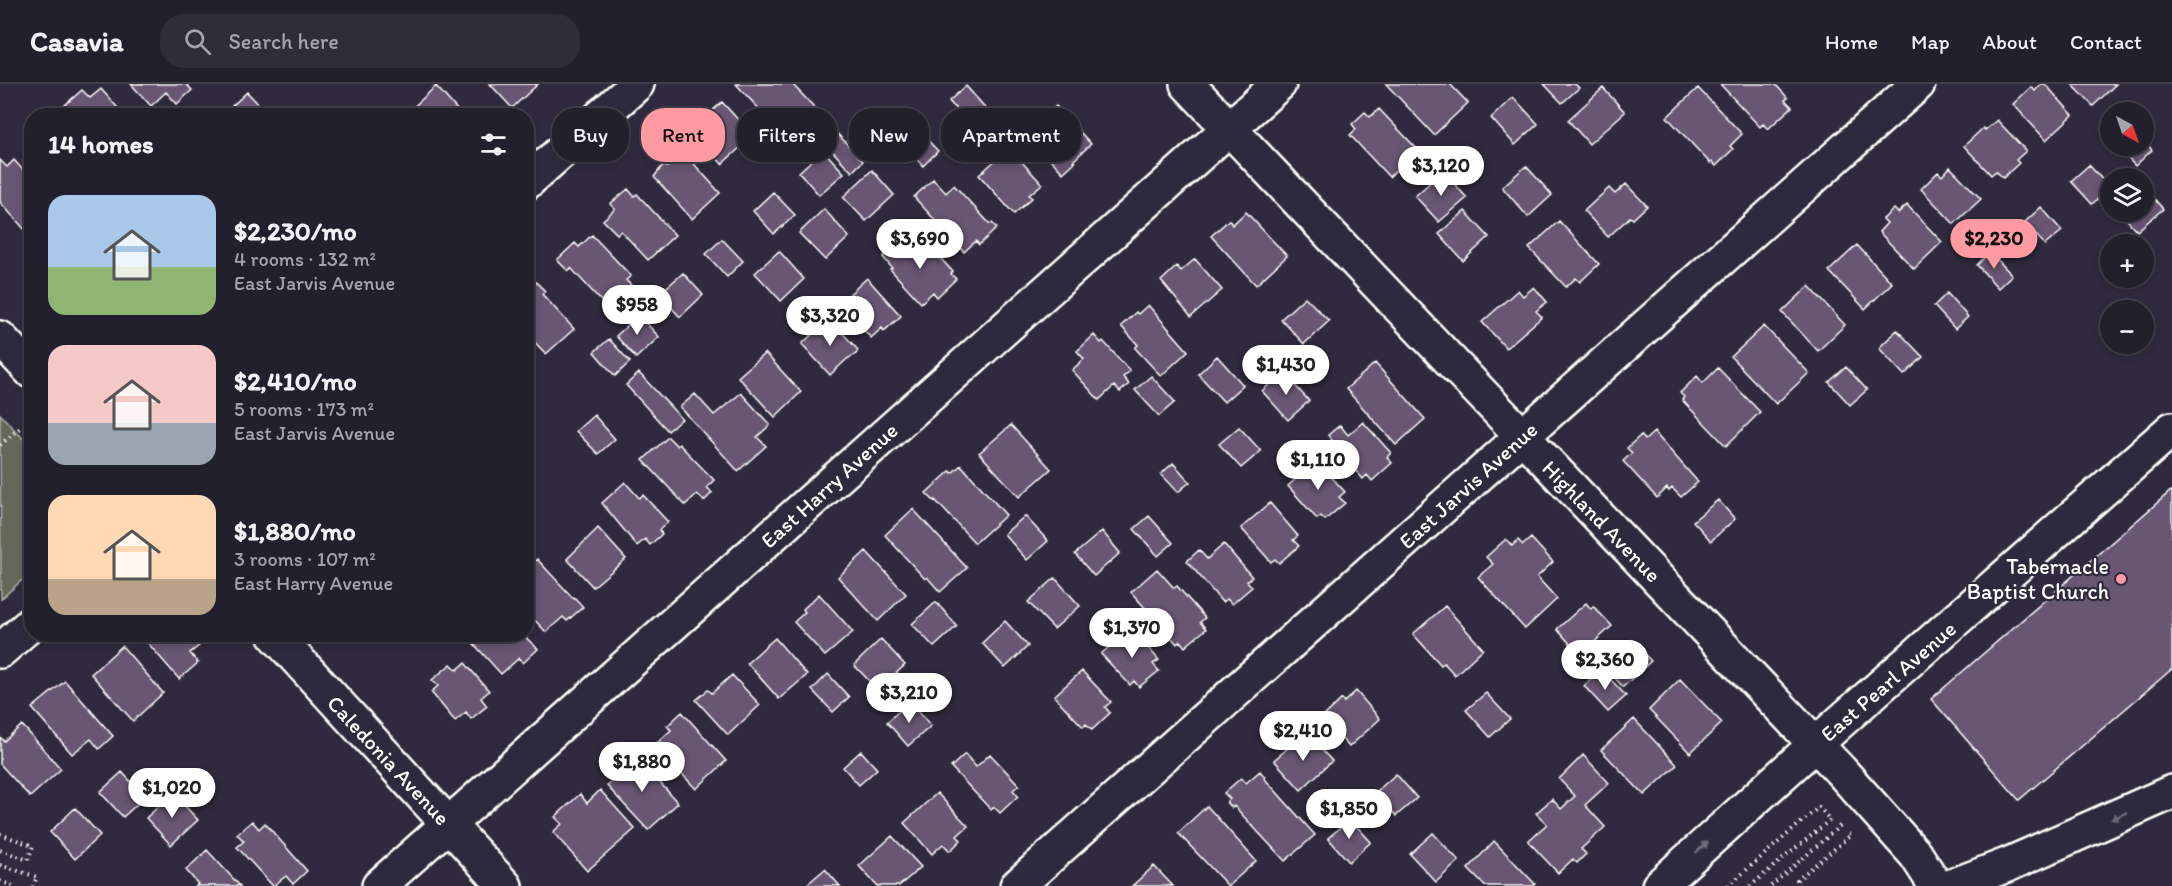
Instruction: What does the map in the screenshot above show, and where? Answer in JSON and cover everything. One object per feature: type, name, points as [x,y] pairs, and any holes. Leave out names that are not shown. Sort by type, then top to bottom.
[{"type":"street","points":[[534,176],[637,84]]},
{"type":"street","name":"Highland Avenue","points":[[1187,84],[1815,745],[1916,855],[1936,886]]},
{"type":"street","name":"East Harry Avenue","points":[[379,886],[1279,84]]},
{"type":"street","name":"East Jarvis Avenue","points":[[1017,886],[1918,84]]},
{"type":"street","points":[[0,338],[24,364]]},
{"type":"street","name":"East Pearl Avenue","points":[[1659,886],[2172,429]]},
{"type":"street","points":[[0,651],[24,630]]},
{"type":"street","name":"Caledonia Avenue","points":[[281,642],[505,886]]},
{"type":"street","points":[[1952,886],[2018,861],[2172,792]]},
{"type":"path","points":[[0,445],[20,428]]},
{"type":"path","points":[[1728,886],[1819,807],[1830,820],[1750,886]]},
{"type":"path","points":[[1771,886],[1842,824],[1851,835],[1797,880],[1798,886]]},
{"type":"path","points":[[0,834],[33,846],[28,860],[0,850]]},
{"type":"path","points":[[0,865],[37,877],[33,886]]},
{"type":"path","points":[[0,881],[13,886]]},
{"type":"green space","points":[[0,414],[24,440],[24,578],[1,599]]},
{"type":"building","points":[[131,84],[186,84],[192,90],[177,104],[166,92],[151,106]]},
{"type":"building","points":[[490,84],[538,84],[512,108]]},
{"type":"building","points":[[736,84],[792,84],[815,108],[758,108]]},
{"type":"building","points":[[1386,84],[1450,84],[1468,103],[1434,135]]},
{"type":"building","points":[[1544,84],[1575,84],[1579,88],[1562,103]]},
{"type":"building","points":[[1720,84],[1775,84],[1788,98],[1785,100],[1792,107],[1768,129],[1763,124],[1760,127]]},
{"type":"building","points":[[2041,84],[2045,84],[2073,115],[2046,140],[2013,104],[2031,87],[2035,91]]},
{"type":"building","points":[[2072,84],[2116,84],[2093,106]]},
{"type":"building","points":[[436,86],[456,108],[413,108]]},
{"type":"building","points":[[966,86],[985,108],[955,108],[949,101]]},
{"type":"building","points":[[1603,88],[1625,112],[1589,144],[1568,120]]},
{"type":"building","points":[[1698,88],[1742,134],[1730,146],[1733,149],[1716,166],[1710,163],[1667,117]]},
{"type":"building","points":[[101,89],[118,108],[67,108],[65,105],[82,90],[90,98]]},
{"type":"building","points":[[247,92],[262,108],[232,108]]},
{"type":"building","points":[[1513,97],[1538,124],[1515,145],[1491,118]]},
{"type":"building","points":[[722,102],[737,118],[737,150],[725,161],[725,108],[715,108]]},
{"type":"building","points":[[1379,109],[1418,150],[1389,177],[1350,135],[1356,129],[1352,124],[1365,112],[1370,117]]},
{"type":"building","points":[[1997,120],[2026,151],[2016,160],[2019,163],[2003,178],[1996,171],[1991,175],[1964,146],[1983,128],[1985,130]]},
{"type":"building","points":[[837,133],[849,146],[849,162],[862,162],[852,172],[837,156]]},
{"type":"building","points":[[1081,133],[1091,144],[1081,153]]},
{"type":"building","points":[[929,142],[938,151],[929,160]]},
{"type":"building","points":[[2126,156],[2146,156],[2135,166]]},
{"type":"building","points":[[0,160],[7,167],[14,160],[24,171],[24,229],[0,202]]},
{"type":"building","points":[[666,162],[692,162],[720,193],[692,219],[654,177],[663,165],[669,166]]},
{"type":"building","points":[[810,162],[834,162],[844,173],[819,195],[799,172]]},
{"type":"building","points":[[993,162],[1022,162],[1042,184],[1029,195],[1032,198],[1014,214],[979,175]]},
{"type":"building","points":[[1053,162],[1075,162],[1063,173]]},
{"type":"building","points":[[2089,165],[2100,177],[2100,197],[2092,204],[2071,181]]},
{"type":"building","points":[[1526,166],[1552,195],[1528,217],[1502,187]]},
{"type":"building","points":[[1950,167],[1981,199],[1954,224],[1921,189],[1938,172],[1942,176]]},
{"type":"building","points":[[872,170],[894,195],[866,221],[843,197]]},
{"type":"building","points":[[1443,171],[1467,198],[1439,222],[1415,196]]},
{"type":"building","points":[[933,179],[946,193],[954,185],[990,224],[992,223],[997,228],[979,245],[976,241],[964,252],[914,197]]},
{"type":"building","points":[[1626,184],[1647,206],[1633,219],[1630,217],[1608,237],[1584,211],[1609,188],[1615,194]]},
{"type":"building","points":[[628,189],[634,196],[637,194],[675,235],[648,260],[621,231],[617,234],[603,220],[615,209],[610,204]]},
{"type":"building","points":[[773,192],[795,215],[774,234],[753,211]]},
{"type":"building","points":[[2154,199],[2163,209],[2154,217]]},
{"type":"building","points":[[1907,205],[1942,242],[1914,269],[1879,232],[1887,223],[1883,219],[1894,209],[1898,213]]},
{"type":"building","points":[[2041,207],[2062,231],[2045,245],[2025,222]]},
{"type":"building","points":[[824,209],[849,237],[825,260],[799,233]]},
{"type":"building","points":[[1465,211],[1489,237],[1463,261],[1439,234]]},
{"type":"building","points":[[1246,212],[1287,256],[1256,285],[1211,236],[1229,220],[1232,225]]},
{"type":"building","points":[[1559,221],[1599,264],[1580,282],[1576,278],[1566,287],[1529,248]]},
{"type":"building","points":[[2129,222],[2148,222],[2137,231]]},
{"type":"building","points":[[592,235],[631,276],[626,280],[639,294],[621,311],[609,297],[602,302],[571,268],[568,271],[557,260],[575,243],[579,247]]},
{"type":"building","points":[[722,239],[743,261],[727,277],[706,254]]},
{"type":"building","points":[[923,239],[953,272],[951,274],[956,279],[937,297],[933,292],[921,303],[890,269],[892,268],[883,257],[897,243],[906,254]]},
{"type":"building","points":[[1857,245],[1892,283],[1865,309],[1829,271]]},
{"type":"building","points":[[779,251],[804,279],[781,301],[755,273]]},
{"type":"building","points":[[1990,252],[2012,275],[1998,288],[1977,265]]},
{"type":"building","points":[[1195,259],[1222,290],[1191,317],[1161,281],[1177,266],[1181,271]]},
{"type":"building","points":[[683,273],[703,295],[680,317],[659,294]]},
{"type":"building","points":[[867,278],[901,316],[884,331],[882,328],[871,338],[840,303]]},
{"type":"building","points":[[534,280],[545,291],[542,294],[574,329],[546,354],[534,341]]},
{"type":"building","points":[[1809,286],[1845,325],[1818,351],[1782,312]]},
{"type":"building","points":[[1534,287],[1547,302],[1536,311],[1542,317],[1506,348],[1482,322],[1518,290],[1523,296]]},
{"type":"building","points":[[1947,293],[1968,317],[1955,329],[1934,306]]},
{"type":"building","points":[[1305,297],[1329,321],[1304,344],[1281,319]]},
{"type":"building","points":[[1148,305],[1188,351],[1161,376],[1135,348],[1138,345],[1121,326],[1136,312],[1138,314]]},
{"type":"building","points":[[639,315],[659,337],[636,358],[616,336]]},
{"type":"building","points":[[829,318],[858,350],[830,375],[802,344]]},
{"type":"building","points":[[1764,326],[1809,373],[1776,404],[1731,357]]},
{"type":"building","points":[[1897,330],[1923,357],[1904,375],[1879,348]]},
{"type":"building","points":[[1094,335],[1101,343],[1103,341],[1130,371],[1123,377],[1129,384],[1120,392],[1114,386],[1099,400],[1072,370],[1084,359],[1077,351]]},
{"type":"building","points":[[609,339],[630,362],[615,376],[594,352]]},
{"type":"building","points":[[765,353],[801,392],[775,417],[738,377]]},
{"type":"building","points":[[1217,356],[1243,385],[1224,402],[1198,374]]},
{"type":"building","points":[[1375,363],[1425,419],[1396,445],[1346,389]]},
{"type":"building","points":[[1846,367],[1867,390],[1850,405],[1829,382]]},
{"type":"building","points":[[1718,368],[1760,412],[1726,446],[1682,400],[1684,397],[1680,393],[1697,376],[1703,383]]},
{"type":"building","points":[[1283,372],[1309,401],[1288,420],[1262,391]]},
{"type":"building","points":[[639,373],[682,419],[668,431],[626,385]]},
{"type":"building","points":[[1151,376],[1175,402],[1159,416],[1135,390]]},
{"type":"building","points":[[741,393],[770,425],[757,437],[766,446],[738,471],[680,407],[695,394],[714,415]]},
{"type":"building","points":[[594,415],[615,439],[598,454],[576,431]]},
{"type":"building","points":[[1363,422],[1391,453],[1387,457],[1392,463],[1372,481],[1367,475],[1363,479],[1334,446],[1335,444],[1328,435],[1340,425],[1348,435]]},
{"type":"building","points":[[1011,425],[1051,469],[1019,497],[979,453]]},
{"type":"building","points":[[1239,427],[1261,451],[1241,468],[1219,444]]},
{"type":"building","points":[[1654,432],[1698,482],[1681,497],[1672,488],[1669,491],[1667,488],[1657,498],[1623,461],[1632,453],[1627,448],[1641,435],[1645,440]]},
{"type":"building","points":[[668,437],[677,446],[679,444],[714,480],[707,487],[712,493],[704,501],[697,494],[685,505],[643,460]]},
{"type":"building","points":[[1316,460],[1345,492],[1339,497],[1345,503],[1325,520],[1321,516],[1317,519],[1288,486]]},
{"type":"building","points":[[1173,463],[1190,482],[1178,492],[1161,474]]},
{"type":"building","points":[[961,465],[1006,515],[975,543],[926,493],[950,471],[952,473]]},
{"type":"building","points":[[625,482],[639,498],[643,495],[668,522],[659,530],[662,534],[650,545],[645,539],[637,546],[602,503]]},
{"type":"building","name":"Tabernacle Baptist Church","points":[[2172,490],[2172,669],[2019,800],[1931,699]]},
{"type":"building","points":[[1718,500],[1735,519],[1711,541],[1693,521]]},
{"type":"building","points":[[1270,503],[1298,536],[1293,540],[1299,546],[1279,563],[1275,559],[1271,562],[1241,528]]},
{"type":"building","points":[[913,509],[967,568],[940,592],[885,535]]},
{"type":"building","points":[[1025,516],[1048,541],[1027,560],[1004,534]]},
{"type":"building","points":[[1149,516],[1173,543],[1158,556],[1134,529]]},
{"type":"building","points":[[598,528],[626,559],[593,587],[567,559]]},
{"type":"building","points":[[1102,531],[1120,553],[1094,576],[1075,554]]},
{"type":"building","points":[[1531,538],[1553,562],[1537,577],[1557,599],[1525,629],[1478,577],[1493,564],[1486,557],[1506,539],[1512,546],[1518,540],[1523,545]]},
{"type":"building","points":[[1224,544],[1252,577],[1247,581],[1252,587],[1232,604],[1227,599],[1222,602],[1187,561],[1199,550],[1207,559]]},
{"type":"building","points":[[866,551],[906,594],[878,621],[838,577]]},
{"type":"building","points":[[537,559],[583,607],[567,621],[563,617],[546,632],[534,619],[534,562]]},
{"type":"building","points":[[1157,569],[1174,588],[1177,586],[1205,618],[1200,622],[1206,629],[1185,647],[1180,641],[1177,644],[1131,592]]},
{"type":"building","points":[[1055,578],[1080,606],[1054,629],[1028,602]]},
{"type":"building","points":[[819,594],[853,632],[825,656],[794,622],[805,612],[803,609]]},
{"type":"building","points":[[936,602],[957,626],[934,647],[912,624]]},
{"type":"building","points":[[1586,603],[1591,609],[1593,606],[1612,626],[1580,655],[1557,629]]},
{"type":"building","points":[[1445,606],[1483,649],[1455,675],[1444,663],[1441,665],[1413,634]]},
{"type":"building","points":[[1005,621],[1028,646],[1005,668],[982,643]]},
{"type":"building","points":[[1131,628],[1159,660],[1153,664],[1159,671],[1139,687],[1134,681],[1130,685],[1101,654]]},
{"type":"building","points":[[775,638],[807,675],[779,699],[747,663]]},
{"type":"building","points":[[881,639],[905,665],[878,690],[854,665]]},
{"type":"building","points":[[1631,640],[1651,661],[1623,687],[1604,666]]},
{"type":"building","points":[[147,642],[195,642],[199,646],[190,653],[198,663],[179,679]]},
{"type":"building","points":[[472,642],[531,642],[538,649],[523,663],[519,658],[501,674]]},
{"type":"building","points":[[122,646],[163,693],[133,721],[91,674]]},
{"type":"building","points":[[465,663],[489,691],[481,698],[487,706],[471,719],[466,712],[455,721],[431,692],[438,686],[432,680],[451,664],[457,670]]},
{"type":"building","points":[[1601,669],[1626,696],[1608,712],[1584,686]]},
{"type":"building","points":[[1082,671],[1111,702],[1105,707],[1110,713],[1092,730],[1086,724],[1083,727],[1054,696]]},
{"type":"building","points":[[828,674],[849,697],[833,712],[812,690]]},
{"type":"building","points":[[732,675],[760,705],[728,735],[696,700],[708,690],[712,693]]},
{"type":"building","points":[[1680,679],[1722,723],[1690,753],[1649,710]]},
{"type":"building","points":[[65,681],[113,736],[99,749],[91,739],[72,754],[32,708]]},
{"type":"building","points":[[1356,691],[1380,719],[1349,747],[1323,717],[1342,699],[1344,702]]},
{"type":"building","points":[[1486,693],[1510,719],[1490,737],[1466,710]]},
{"type":"building","points":[[910,701],[931,726],[908,746],[887,722]]},
{"type":"building","points":[[682,712],[726,761],[696,789],[655,745],[671,730],[667,726]]},
{"type":"building","points":[[1634,719],[1677,765],[1644,795],[1601,750]]},
{"type":"building","points":[[22,725],[61,769],[30,797],[0,764],[0,737],[4,741]]},
{"type":"building","points":[[1308,735],[1332,761],[1301,790],[1274,760],[1295,742],[1297,745]]},
{"type":"building","points":[[861,751],[877,769],[859,785],[843,767]]},
{"type":"building","points":[[965,754],[976,767],[990,754],[1019,785],[1013,790],[1018,796],[1000,813],[994,807],[991,810],[951,767]]},
{"type":"building","points":[[632,755],[635,760],[638,758],[678,803],[648,830],[607,786],[623,772],[619,767]]},
{"type":"building","points":[[1583,755],[1609,783],[1585,805],[1605,827],[1581,849],[1586,854],[1577,863],[1573,859],[1558,873],[1528,841],[1547,824],[1536,813],[1552,799],[1561,809],[1575,796],[1559,779]]},
{"type":"building","points":[[1260,771],[1315,835],[1285,861],[1234,806],[1232,808],[1227,802],[1230,799],[1224,793],[1241,778],[1246,783]]},
{"type":"building","points":[[122,772],[145,797],[123,817],[100,792]]},
{"type":"building","points":[[1396,774],[1417,798],[1396,816],[1376,792]]},
{"type":"building","points":[[600,790],[635,829],[587,871],[553,832],[562,824],[555,817],[580,794],[587,803]]},
{"type":"building","points":[[173,793],[198,820],[171,845],[146,818]]},
{"type":"building","points":[[937,793],[968,826],[957,836],[961,840],[950,851],[943,844],[932,854],[904,823]]},
{"type":"building","points":[[1207,806],[1256,861],[1228,886],[1178,833]]},
{"type":"building","points":[[75,808],[100,835],[75,859],[50,832]]},
{"type":"building","points":[[1350,819],[1371,842],[1349,862],[1328,838]]},
{"type":"building","points":[[252,821],[259,829],[265,823],[307,871],[293,884],[286,876],[273,886],[237,847],[244,841],[237,834]]},
{"type":"building","points":[[1433,833],[1459,861],[1436,882],[1410,854]]},
{"type":"building","points":[[892,836],[921,867],[899,886],[877,886],[859,866]]},
{"type":"building","points":[[1494,841],[1535,884],[1533,886],[1485,886],[1468,869]]},
{"type":"building","points":[[207,850],[240,886],[196,886],[198,884],[186,870]]},
{"type":"building","points":[[1154,866],[1173,886],[1132,886]]},
{"type":"building","points":[[825,869],[840,886],[805,886]]},
{"type":"place","name":"Tabernacle Baptist Church","points":[[2121,579]]}]
